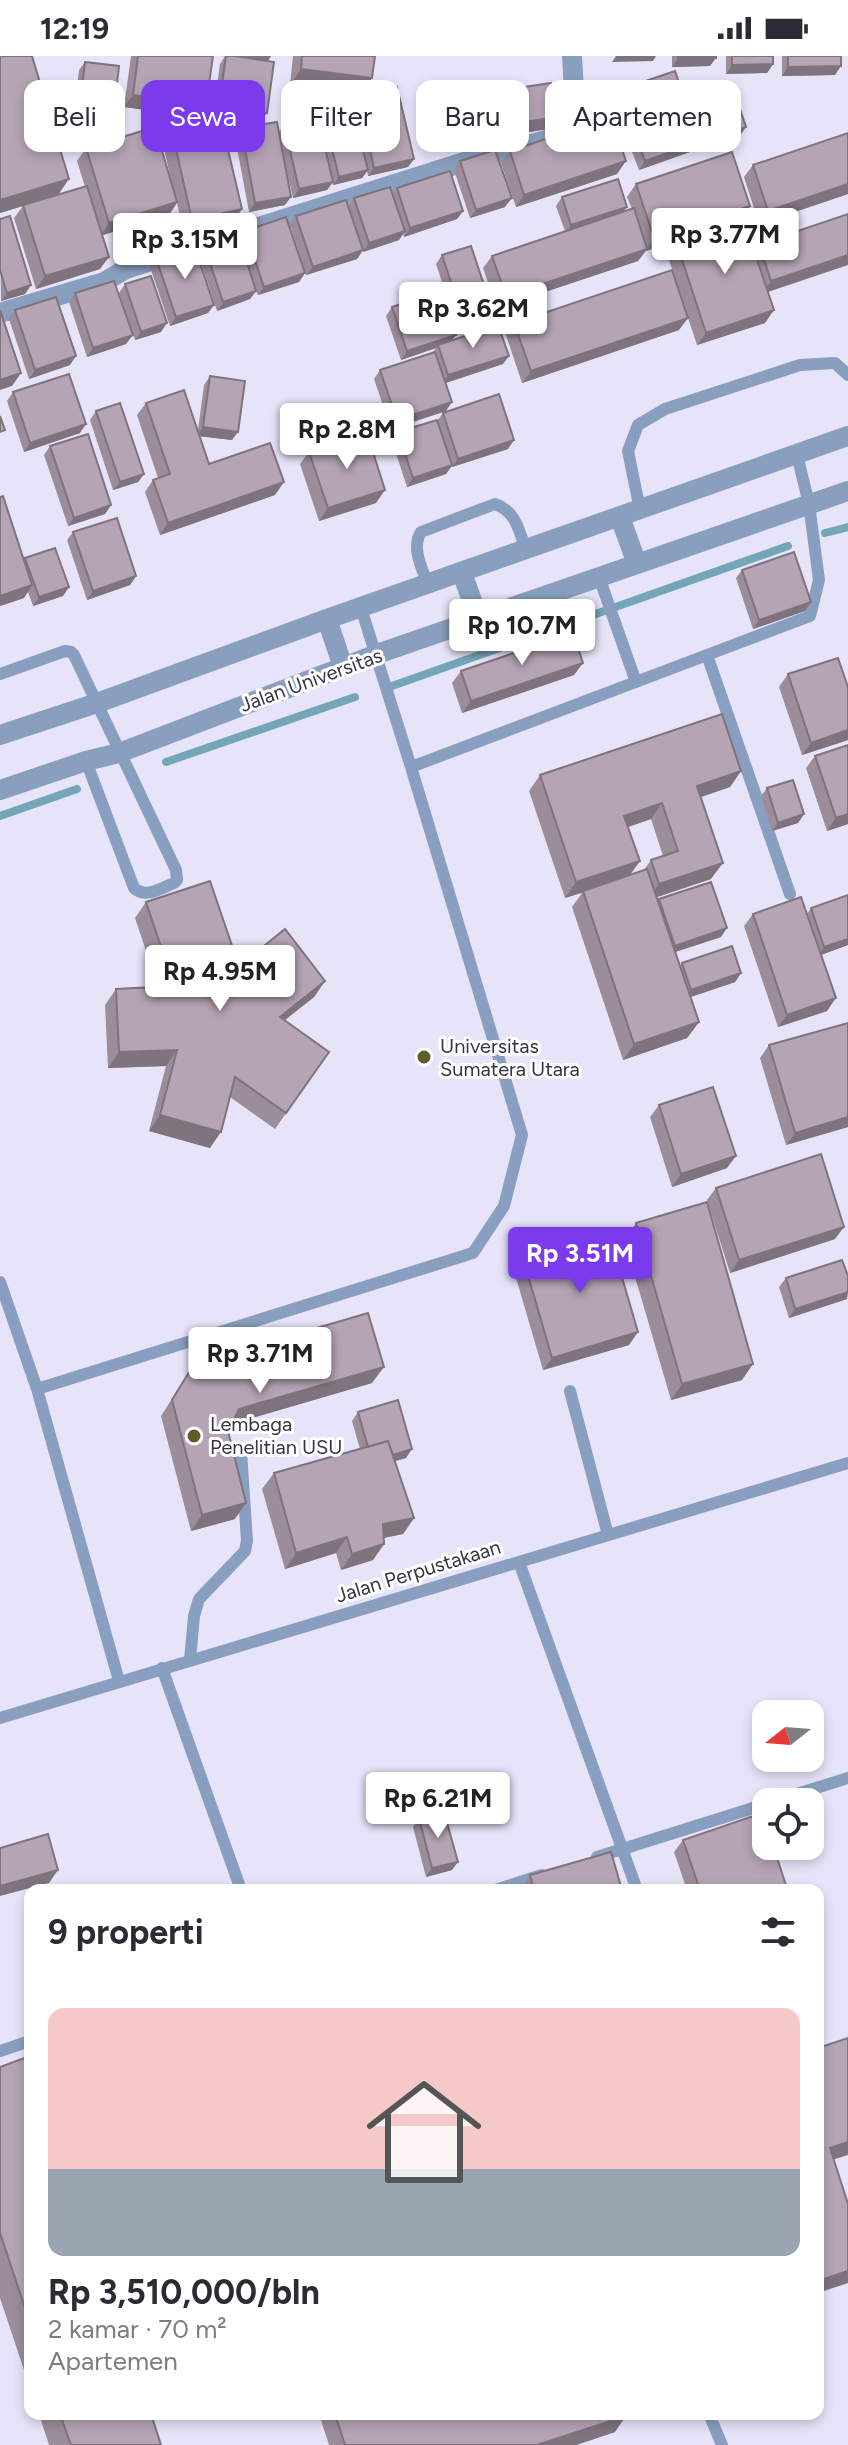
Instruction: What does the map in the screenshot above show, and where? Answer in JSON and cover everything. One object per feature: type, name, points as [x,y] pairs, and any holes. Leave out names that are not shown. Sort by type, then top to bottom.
[{"type":"street","points":[[0,313],[104,282],[126,269],[415,178],[569,134],[576,125],[572,56]]},
{"type":"street","points":[[0,735],[848,436]]},
{"type":"street","name":"Jalan Universitas","points":[[0,790],[119,753],[377,654],[848,491]]},
{"type":"street","points":[[630,513],[637,564]]},
{"type":"street","points":[[462,573],[479,620]]},
{"type":"street","points":[[327,619],[343,667]]},
{"type":"lane","points":[[630,513],[628,451],[638,425],[665,409],[800,365],[835,363],[848,375]]},
{"type":"lane","points":[[411,767],[810,616],[819,580],[809,504],[797,455]]},
{"type":"lane","points":[[428,585],[417,551],[416,540],[421,532],[495,504],[505,507],[514,517],[526,550]]},
{"type":"lane","points":[[599,577],[636,682]]},
{"type":"lane","points":[[37,1389],[473,1253],[504,1206],[522,1135],[361,608]]},
{"type":"lane","points":[[0,674],[65,651],[71,652],[176,870],[177,880],[174,883],[146,894],[134,888],[86,761]]},
{"type":"lane","points":[[707,655],[790,894]]},
{"type":"lane","points":[[0,1282],[37,1389],[119,1681]]},
{"type":"lane","points":[[570,1391],[608,1535]]},
{"type":"lane","points":[[190,1660],[194,1616],[199,1599],[245,1551],[247,1541],[241,1452]]},
{"type":"lane","name":"Jalan Perpustakaan","points":[[0,1718],[848,1463]]},
{"type":"lane","points":[[519,1562],[635,1884]]},
{"type":"lane","points":[[162,1668],[239,1884]]},
{"type":"lane","points":[[816,1788],[848,1778]]},
{"type":"lane","points":[[581,1862],[752,1808]]},
{"type":"lane","points":[[514,1884],[552,1872]]},
{"type":"lane","points":[[0,2051],[24,2043]]},
{"type":"lane","points":[[712,2420],[722,2445]]},
{"type":"building","points":[[0,56],[32,56],[39,80],[24,80],[24,152],[61,152],[69,179],[0,200]]},
{"type":"building","points":[[138,56],[213,56],[210,80],[141,80],[141,96],[133,95]]},
{"type":"building","points":[[226,56],[274,62],[267,113],[265,80],[223,80]]},
{"type":"building","points":[[302,56],[375,56],[372,78],[301,69]]},
{"type":"building","points":[[716,56],[716,58],[678,58]]},
{"type":"building","points":[[732,56],[773,56],[773,64],[732,65]]},
{"type":"building","points":[[788,56],[841,56],[841,66],[788,67]]},
{"type":"building","points":[[85,62],[119,66],[117,80],[83,80]]},
{"type":"building","points":[[675,71],[678,80],[648,80]]},
{"type":"building","points":[[545,84],[545,119],[529,121],[529,86]]},
{"type":"building","points":[[400,100],[414,159],[374,168],[370,152],[400,152]]},
{"type":"building","points":[[741,112],[746,127],[741,129]]},
{"type":"building","points":[[277,122],[291,197],[255,203],[245,152],[265,152],[265,124]]},
{"type":"building","points":[[141,131],[141,152],[162,152],[177,202],[109,223],[87,152],[125,152],[125,136]]},
{"type":"building","points":[[848,133],[848,184],[768,211],[753,165]]},
{"type":"building","points":[[545,139],[545,152],[623,152],[626,161],[524,195],[510,152],[529,152],[529,145]]},
{"type":"building","points":[[177,152],[229,152],[242,209],[192,220]]},
{"type":"building","points":[[290,152],[326,152],[333,182],[299,189]]},
{"type":"building","points":[[333,152],[364,152],[368,170],[339,177]]},
{"type":"building","points":[[496,152],[512,198],[476,210],[460,161]]},
{"type":"building","points":[[642,152],[671,152],[645,161]]},
{"type":"building","points":[[732,152],[750,206],[654,238],[636,184]]},
{"type":"building","points":[[450,171],[463,211],[410,228],[397,188]]},
{"type":"building","points":[[618,179],[627,207],[571,225],[562,197]]},
{"type":"building","points":[[87,186],[109,257],[45,276],[23,205]]},
{"type":"building","points":[[390,187],[405,231],[369,243],[354,198]]},
{"type":"building","points":[[346,200],[363,250],[313,267],[296,216]]},
{"type":"building","points":[[634,208],[647,249],[506,296],[492,256]]},
{"type":"building","points":[[848,214],[848,255],[771,281],[759,244]]},
{"type":"building","points":[[10,216],[31,285],[7,293],[0,270],[0,219]]},
{"type":"building","points":[[286,217],[305,273],[264,287],[245,231]]},
{"type":"building","points":[[743,218],[774,310],[706,333],[676,241]]},
{"type":"building","points":[[238,234],[256,291],[223,302],[204,245]]},
{"type":"building","points":[[194,245],[214,305],[176,317],[156,258]]},
{"type":"building","points":[[471,246],[494,315],[465,325],[442,255]]},
{"type":"building","points":[[672,270],[688,318],[531,371],[514,323]]},
{"type":"building","points":[[151,276],[167,323],[141,332],[125,284]]},
{"type":"building","points":[[114,281],[133,335],[93,348],[75,293]]},
{"type":"building","points":[[441,291],[456,335],[407,351],[392,307]]},
{"type":"building","points":[[56,297],[76,356],[35,370],[15,310]]},
{"type":"building","points":[[0,310],[21,373],[0,380]]},
{"type":"building","points":[[498,325],[509,356],[448,375],[438,345]]},
{"type":"building","points":[[435,352],[452,402],[397,420],[380,370]]},
{"type":"building","points":[[69,374],[86,424],[30,443],[13,392]]},
{"type":"building","points":[[210,376],[245,381],[238,432],[203,427]]},
{"type":"building","points":[[184,390],[209,464],[270,443],[284,482],[168,523],[153,480],[170,474],[146,403]]},
{"type":"building","points":[[499,394],[514,440],[458,459],[443,413]]},
{"type":"building","points":[[120,403],[144,474],[120,482],[96,411]]},
{"type":"building","points":[[437,420],[452,465],[413,478],[398,432]]},
{"type":"building","points":[[367,433],[385,490],[328,508],[309,452]]},
{"type":"building","points":[[88,434],[111,505],[74,518],[50,446]]},
{"type":"building","points":[[3,496],[32,585],[0,596],[0,497]]},
{"type":"building","points":[[117,518],[136,576],[93,591],[73,532]]},
{"type":"building","points":[[55,548],[69,587],[39,597],[25,558]]},
{"type":"building","points":[[794,552],[811,602],[759,620],[742,570]]},
{"type":"building","points":[[573,633],[583,663],[471,701],[461,671]]},
{"type":"building","points":[[838,658],[848,687],[848,730],[811,743],[788,674]]},
{"type":"building","points":[[722,714],[741,771],[697,786],[723,863],[659,884],[651,860],[678,851],[662,803],[624,816],[640,861],[576,882],[540,775]]},
{"type":"building","points":[[848,745],[848,814],[836,818],[815,756]]},
{"type":"building","points":[[793,780],[804,814],[778,823],[767,788]]},
{"type":"building","points":[[647,869],[699,1022],[634,1044],[583,891]]},
{"type":"building","points":[[210,881],[239,966],[285,929],[325,981],[280,1017],[329,1052],[286,1113],[235,1077],[221,1132],[160,1115],[177,1050],[119,1052],[116,989],[174,986],[146,902]]},
{"type":"building","points":[[711,882],[727,928],[675,946],[659,899]]},
{"type":"building","points":[[848,895],[848,939],[824,947],[811,908]]},
{"type":"building","points":[[801,897],[836,998],[787,1015],[753,914]]},
{"type":"building","points":[[732,946],[741,973],[691,990],[682,963]]},
{"type":"building","points":[[848,1023],[848,1117],[795,1133],[769,1045]]},
{"type":"building","points":[[713,1087],[736,1156],[681,1174],[659,1105]]},
{"type":"building","points":[[821,1154],[844,1227],[739,1260],[716,1188]]},
{"type":"building","points":[[707,1202],[753,1364],[682,1384],[636,1223]]},
{"type":"building","points":[[609,1233],[638,1332],[552,1358],[523,1258]]},
{"type":"building","points":[[842,1260],[848,1276],[848,1292],[795,1309],[786,1278]]},
{"type":"building","name":"Lembaga Penelitian USU","points":[[368,1313],[384,1367],[239,1409],[228,1431],[246,1503],[202,1515],[172,1400],[194,1364]]},
{"type":"building","points":[[398,1400],[412,1449],[393,1455],[388,1441],[368,1447],[358,1412]]},
{"type":"building","points":[[388,1441],[414,1518],[383,1524],[384,1544],[352,1554],[347,1537],[296,1553],[274,1473]]},
{"type":"building","points":[[444,1812],[458,1862],[432,1868],[419,1818]]},
{"type":"building","points":[[752,1816],[752,1860],[778,1860],[786,1884],[698,1884],[683,1840]]},
{"type":"building","points":[[48,1834],[58,1870],[0,1886],[0,1848]]},
{"type":"building","points":[[611,1852],[620,1884],[532,1884],[530,1875]]},
{"type":"building","points":[[848,2038],[848,2142],[830,2148],[848,2204],[848,2271],[824,2279],[824,2046]]},
{"type":"building","points":[[24,2058],[24,2305],[0,2233],[0,2067]]},
{"type":"building","points":[[62,2420],[153,2420],[161,2445],[71,2445]]},
{"type":"building","points":[[337,2420],[614,2420],[537,2445],[345,2445]]},
{"type":"waterway","points":[[825,533],[848,527]]},
{"type":"waterway","points":[[392,686],[788,546]]},
{"type":"waterway","points":[[166,762],[355,697]]},
{"type":"waterway","points":[[0,816],[77,789]]},
{"type":"place","name":"Universitas Sumatera Utara","points":[[424,1057]]},
{"type":"place","name":"Lembaga Penelitian USU","points":[[194,1436]]}]
